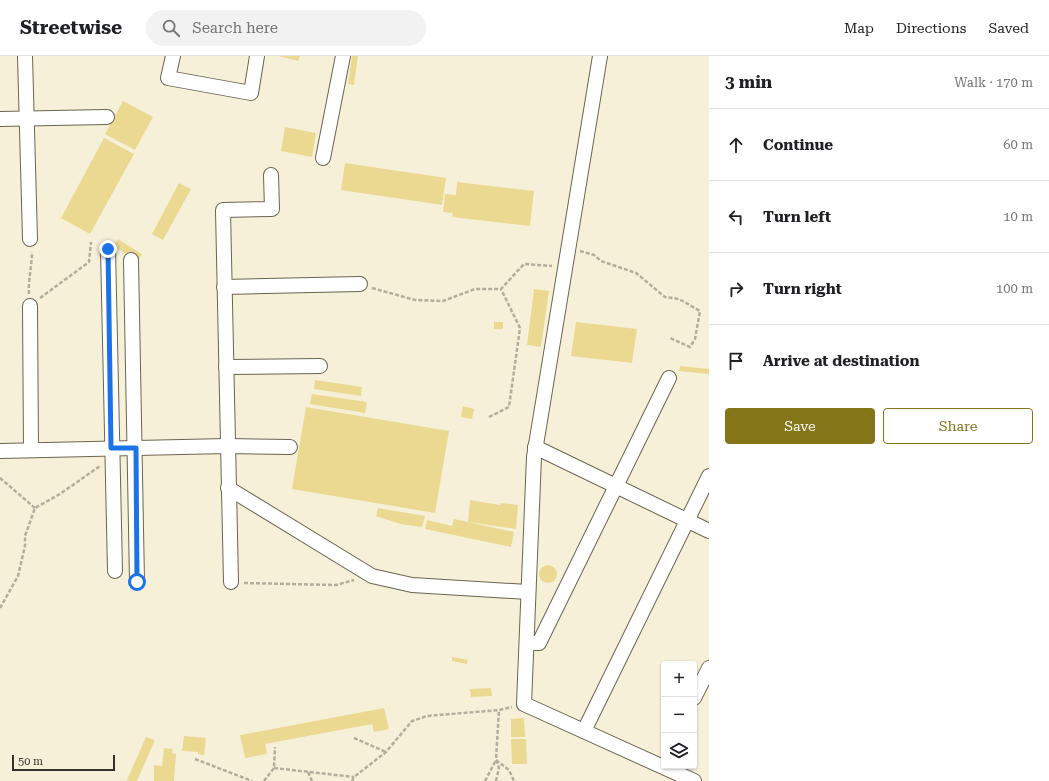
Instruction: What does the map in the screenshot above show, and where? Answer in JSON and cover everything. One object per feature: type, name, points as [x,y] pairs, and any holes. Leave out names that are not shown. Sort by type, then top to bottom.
[{"type":"street","points":[[25,56],[30,239]]},
{"type":"street","points":[[173,56],[168,78],[251,93],[257,56]]},
{"type":"street","points":[[323,158],[343,56]]},
{"type":"street","points":[[600,56],[535,447],[524,704],[584,731],[661,762]]},
{"type":"street","points":[[0,119],[107,117]]},
{"type":"street","points":[[231,582],[223,210],[272,209],[271,175]]},
{"type":"street","points":[[108,249],[114,571]]},
{"type":"street","points":[[131,260],[136,448],[137,582]]},
{"type":"street","points":[[224,287],[360,284]]},
{"type":"street","points":[[30,306],[32,450]]},
{"type":"street","points":[[226,367],[320,366]]},
{"type":"street","points":[[526,643],[539,643],[669,378]]},
{"type":"street","points":[[0,451],[32,450],[111,455],[136,448],[227,446],[290,447]]},
{"type":"street","points":[[535,447],[709,531]]},
{"type":"street","points":[[584,731],[709,476]]},
{"type":"street","points":[[228,488],[372,576],[412,585],[528,592]]},
{"type":"street","points":[[694,697],[709,668]]},
{"type":"street","points":[[674,769],[694,781]]},
{"type":"path","points":[[30,239],[33,247],[32,270],[28,279],[30,306]]},
{"type":"path","points":[[30,306],[89,262],[91,242]]},
{"type":"path","points":[[568,248],[594,255],[601,261],[636,273],[664,298],[679,299],[700,311],[695,339],[690,347],[670,338]]},
{"type":"path","points":[[360,284],[415,300],[444,301],[475,289],[501,289],[524,264],[565,267]]},
{"type":"path","points":[[489,417],[509,407],[520,328],[501,289]]},
{"type":"path","points":[[0,608],[18,576],[25,546],[25,536],[35,508],[60,494],[111,455]]},
{"type":"path","points":[[0,478],[35,508]]},
{"type":"path","points":[[231,582],[336,585],[372,576]]},
{"type":"path","points":[[352,781],[354,777],[386,752],[412,721],[427,716],[499,710],[496,759],[499,768],[496,781]]},
{"type":"path","points":[[354,738],[386,752]]},
{"type":"path","points":[[264,781],[274,768],[275,747]]},
{"type":"path","points":[[194,759],[252,781]]},
{"type":"path","points":[[485,781],[496,759]]},
{"type":"path","points":[[496,759],[509,770],[514,781]]},
{"type":"path","points":[[274,768],[354,777]]},
{"type":"path","points":[[308,772],[312,781]]},
{"type":"building","points":[[278,56],[300,56],[298,61]]},
{"type":"building","points":[[352,56],[358,56],[354,85],[348,84]]},
{"type":"building","points":[[123,101],[153,117],[135,150],[105,134]]},
{"type":"building","points":[[285,127],[316,133],[312,157],[281,151]]},
{"type":"building","points":[[104,138],[134,154],[90,234],[61,218]]},
{"type":"building","points":[[345,163],[446,178],[442,205],[341,190]]},
{"type":"building","points":[[457,182],[534,191],[530,226],[452,217],[453,213],[443,212],[445,194],[456,195]]},
{"type":"building","points":[[179,183],[191,189],[163,240],[152,234]]},
{"type":"building","points":[[118,239],[142,254],[138,261],[113,246]]},
{"type":"building","points":[[534,289],[549,291],[541,347],[527,345]]},
{"type":"building","points":[[494,322],[503,322],[503,329],[494,329]]},
{"type":"building","points":[[576,322],[637,329],[632,363],[571,356]]},
{"type":"building","points":[[680,366],[709,369],[709,374],[679,371]]},
{"type":"building","points":[[315,380],[362,387],[361,396],[314,389]]},
{"type":"building","points":[[312,394],[367,402],[365,413],[310,404]]},
{"type":"building","points":[[463,406],[474,409],[472,419],[461,417]]},
{"type":"building","points":[[306,407],[449,431],[435,513],[292,489]]},
{"type":"building","points":[[470,500],[500,505],[501,503],[518,505],[516,529],[468,522]]},
{"type":"building","points":[[378,508],[425,516],[422,527],[400,524],[376,516]]},
{"type":"building","points":[[454,519],[514,532],[511,547],[425,529],[427,520],[452,526]]},
{"type":"building","points":[[544,565],[552,565],[557,570],[555,581],[552,583],[544,583],[539,578],[539,570]]},
{"type":"building","points":[[452,657],[468,660],[467,664],[452,661]]},
{"type":"building","points":[[491,688],[492,696],[471,697],[470,689]]},
{"type":"building","points":[[384,708],[389,729],[374,732],[372,724],[265,744],[267,754],[245,758],[240,735]]},
{"type":"building","points":[[524,718],[525,737],[511,737],[511,719]]},
{"type":"building","points":[[184,736],[206,738],[204,755],[198,754],[198,752],[182,751]]},
{"type":"building","points":[[146,737],[155,740],[137,781],[129,781],[127,780]]},
{"type":"building","points":[[511,739],[526,739],[527,764],[512,764]]},
{"type":"building","points":[[164,748],[173,749],[172,753],[176,754],[174,781],[154,781],[154,765],[162,766]]},
{"type":"route","points":[[108,249],[111,448],[136,448],[137,582]]}]
